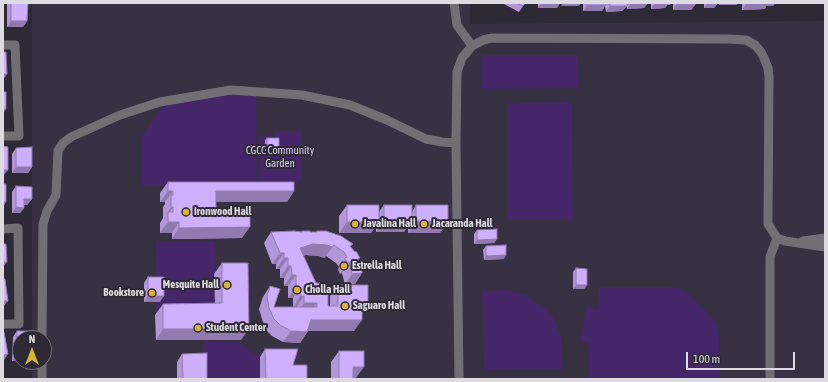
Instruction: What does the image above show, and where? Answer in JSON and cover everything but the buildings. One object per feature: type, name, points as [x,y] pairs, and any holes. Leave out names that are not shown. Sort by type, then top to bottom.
[{"type":"street","points":[[454,3],[456,25],[472,46]]},
{"type":"street","points":[[459,379],[456,143],[457,72],[462,58],[472,46],[483,40],[492,38],[729,39],[746,40],[756,45],[764,58],[769,76],[768,224],[777,238],[785,241],[825,238]]},
{"type":"street","points":[[3,45],[15,45],[19,136],[3,136]]},
{"type":"street","points":[[42,330],[43,224],[47,211],[56,195],[58,151],[63,143],[71,137],[120,115],[160,102],[231,90],[302,95],[350,105],[387,120],[426,139],[456,143]]},
{"type":"street","points":[[3,229],[18,228],[19,324],[3,324]]},
{"type":"street","points":[[770,379],[770,257],[777,238]]},
{"type":"street","points":[[794,241],[825,247]]},
{"type":"shaded area","points":[[32,3],[470,3],[470,24],[825,21],[825,379],[32,379],[32,370],[52,370],[52,330],[32,330]]},
{"type":"green space","points":[[482,55],[578,55],[579,88],[482,89]]},
{"type":"green space","points":[[256,92],[257,186],[142,186],[142,136],[167,100]]},
{"type":"green space","points":[[572,102],[573,220],[507,220],[507,103]]},
{"type":"green space","name":"CGCC Community Garden","points":[[275,131],[301,131],[301,179],[298,179],[298,186],[259,186],[259,136],[275,136]]},
{"type":"green space","points":[[156,241],[215,241],[215,314],[155,315]]},
{"type":"green space","points":[[599,287],[675,287],[688,293],[714,320],[718,328],[720,379],[589,379],[588,343],[580,341],[587,305],[598,310]]},
{"type":"green space","points":[[508,290],[525,295],[542,306],[554,318],[561,336],[563,369],[484,369],[482,291]]},
{"type":"green space","points":[[203,341],[238,342],[260,357],[260,379],[202,379]]},
{"type":"place","name":"Ironwood Hall","points":[[186,212]]},
{"type":"place","name":"Javalina Hall","points":[[355,224]]},
{"type":"place","name":"Jacaranda Hall","points":[[424,224]]},
{"type":"place","name":"Estrella Hall","points":[[344,266]]},
{"type":"place","name":"Mesquite Hall","points":[[227,285]]},
{"type":"place","name":"Cholla Hall","points":[[297,290]]},
{"type":"place","name":"Bookstore","points":[[152,293]]},
{"type":"place","name":"Saguaro Hall","points":[[345,306]]},
{"type":"place","name":"Student Center","points":[[198,328]]}]
